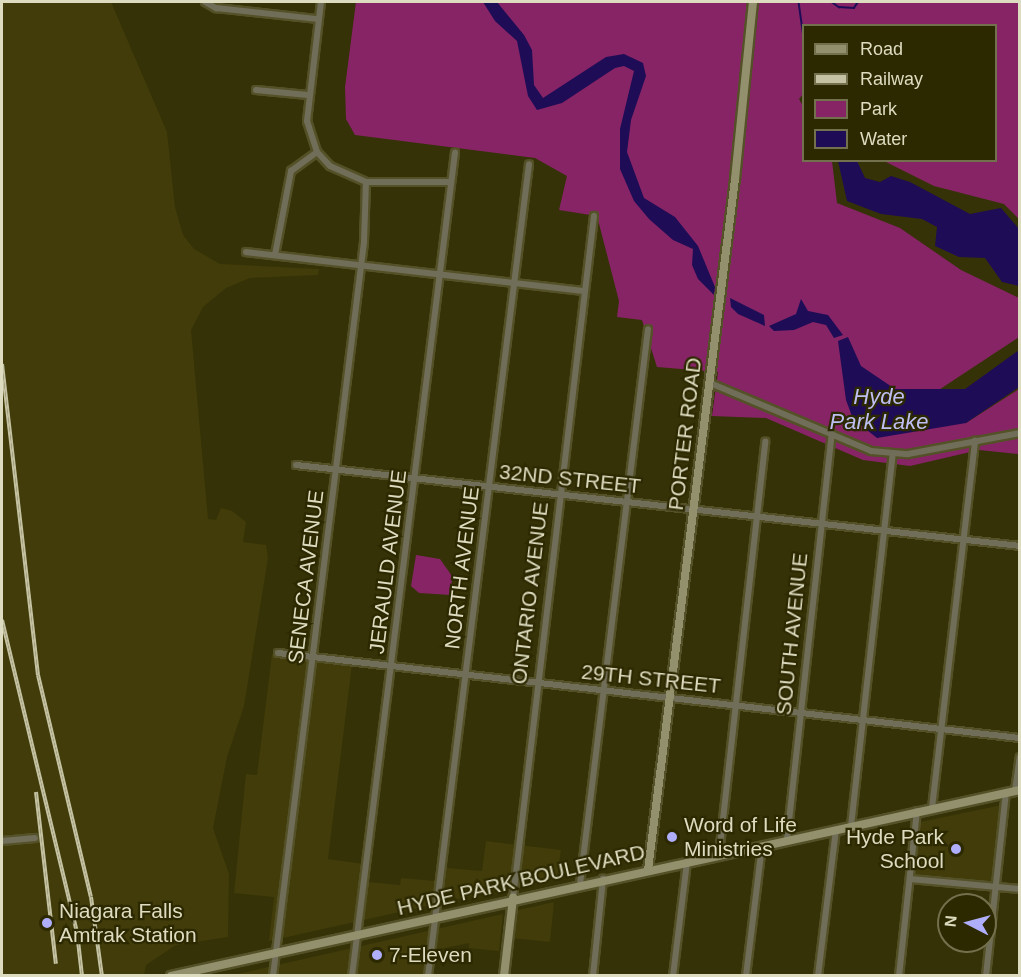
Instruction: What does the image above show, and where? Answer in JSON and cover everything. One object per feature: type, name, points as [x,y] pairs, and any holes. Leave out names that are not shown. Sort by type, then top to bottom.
[{"type":"main road","name":"PORTER ROAD","points":[[648,870],[722,285],[753,2]]},
{"type":"main road","name":"HYDE PARK BOULEVARD","points":[[171,975],[276,955],[436,915],[1014,791]]},
{"type":"main road","name":"ONTARIO AVENUE","points":[[504,975],[513,898]]},
{"type":"street","points":[[205,2],[216,8],[318,19]]},
{"type":"street","points":[[321,2],[308,95],[307,121],[318,152],[330,165],[366,182],[451,182]]},
{"type":"street","points":[[256,90],[308,95]]},
{"type":"street","points":[[275,255],[291,171],[318,152]]},
{"type":"street","name":"JERAULD AVENUE","points":[[352,975],[455,152]]},
{"type":"street","name":"NORTH AVENUE","points":[[428,975],[529,164]]},
{"type":"street","name":"SENECA AVENUE","points":[[273,975],[361,265],[366,182]]},
{"type":"street","name":"ONTARIO AVENUE","points":[[513,898],[594,216]]},
{"type":"street","points":[[246,252],[585,291]]},
{"type":"street","points":[[580,884],[648,329]]},
{"type":"street","points":[[710,383],[871,451],[893,454],[1020,433]]},
{"type":"street","name":"SOUTH AVENUE","points":[[787,839],[832,433]]},
{"type":"street","points":[[932,808],[975,441]]},
{"type":"street","points":[[719,855],[765,442]]},
{"type":"street","points":[[851,826],[893,454]]},
{"type":"street","name":"32ND STREET","points":[[296,465],[1020,546]]},
{"type":"street","name":"29TH STREET","points":[[278,653],[1020,738]]},
{"type":"street","points":[[986,975],[996,886],[1020,757]]},
{"type":"street","points":[[899,975],[917,812]]},
{"type":"street","points":[[818,975],[836,830]]},
{"type":"street","points":[[2,840],[35,838]]},
{"type":"street","points":[[746,975],[762,846]]},
{"type":"street","points":[[673,975],[687,862]]},
{"type":"street","points":[[593,975],[603,879]]},
{"type":"street","points":[[910,879],[1020,889]]},
{"type":"shaded area","points":[[2,2],[111,2],[167,132],[175,207],[183,235],[194,249],[220,264],[319,269],[318,275],[250,278],[226,288],[203,307],[191,330],[208,519],[216,520],[221,508],[232,511],[246,522],[243,542],[266,545],[268,558],[244,706],[227,757],[213,828],[229,874],[228,937],[176,945],[146,965],[144,975],[2,976]]},
{"type":"shaded area","points":[[272,654],[352,664],[328,859],[371,865],[369,882],[400,885],[401,878],[445,882],[447,868],[482,871],[486,841],[561,850],[557,877],[269,941],[274,897],[234,893],[246,774],[257,775]]},
{"type":"shaded area","name":"Hyde Park School","points":[[1002,805],[992,885],[913,877],[920,822]]},
{"type":"shaded area","points":[[554,902],[550,942],[511,938],[514,911]]},
{"type":"shaded area","points":[[503,914],[499,951],[469,948],[469,943],[426,952],[423,975],[229,976]]},
{"type":"green space","points":[[356,2],[1019,2],[1019,219],[1004,204],[934,186],[886,162],[997,162],[997,24],[802,24],[802,95],[799,99],[802,104],[802,162],[832,162],[837,203],[900,228],[961,270],[1019,298],[1019,337],[922,401],[966,423],[1019,389],[1019,454],[979,450],[910,466],[863,460],[766,418],[712,416],[718,372],[657,367],[642,320],[617,317],[619,301],[597,216],[559,210],[567,176],[535,158],[355,135],[346,119],[345,87]]},
{"type":"green space","points":[[416,555],[440,559],[452,576],[451,595],[419,593],[411,586]]},
{"type":"water","points":[[483,2],[497,2],[524,35],[532,50],[534,85],[543,98],[606,57],[624,54],[643,63],[646,76],[631,120],[627,152],[644,198],[675,217],[698,246],[715,287],[714,295],[698,279],[692,265],[693,249],[673,240],[649,219],[634,201],[620,169],[620,129],[634,71],[624,66],[615,68],[562,103],[537,110],[528,96],[517,41],[495,21]]},
{"type":"water","points":[[838,162],[857,162],[865,178],[880,182],[891,176],[910,182],[970,214],[1001,208],[1019,229],[1019,286],[1002,282],[985,258],[959,257],[935,246],[937,227],[922,219],[881,214],[847,201]]},
{"type":"water","points":[[730,298],[764,315],[765,326],[738,314],[731,307]]},
{"type":"water","points":[[801,299],[808,311],[828,315],[843,335],[834,338],[826,325],[813,322],[794,330],[774,331],[769,326],[796,314]]},
{"type":"water","name":"Hyde Park Lake","points":[[848,337],[861,366],[895,389],[965,389],[1019,350],[1019,387],[966,423],[877,438],[853,419],[846,400],[838,341]]},
{"type":"waterway","points":[[799,2],[802,24]]},
{"type":"waterway","points":[[832,2],[839,7],[854,8],[858,2]]},
{"type":"railway","points":[[2,364],[38,675],[91,897],[102,976]]},
{"type":"railway","points":[[2,620],[77,932],[82,976]]},
{"type":"railway","points":[[36,792],[56,964]]},
{"type":"place","name":"Word of Life Ministries","points":[[672,837]]},
{"type":"place","name":"Hyde Park School","points":[[956,849]]},
{"type":"place","name":"Niagara Falls Amtrak Station","points":[[47,923]]},
{"type":"place","name":"7-Eleven","points":[[377,955]]}]
